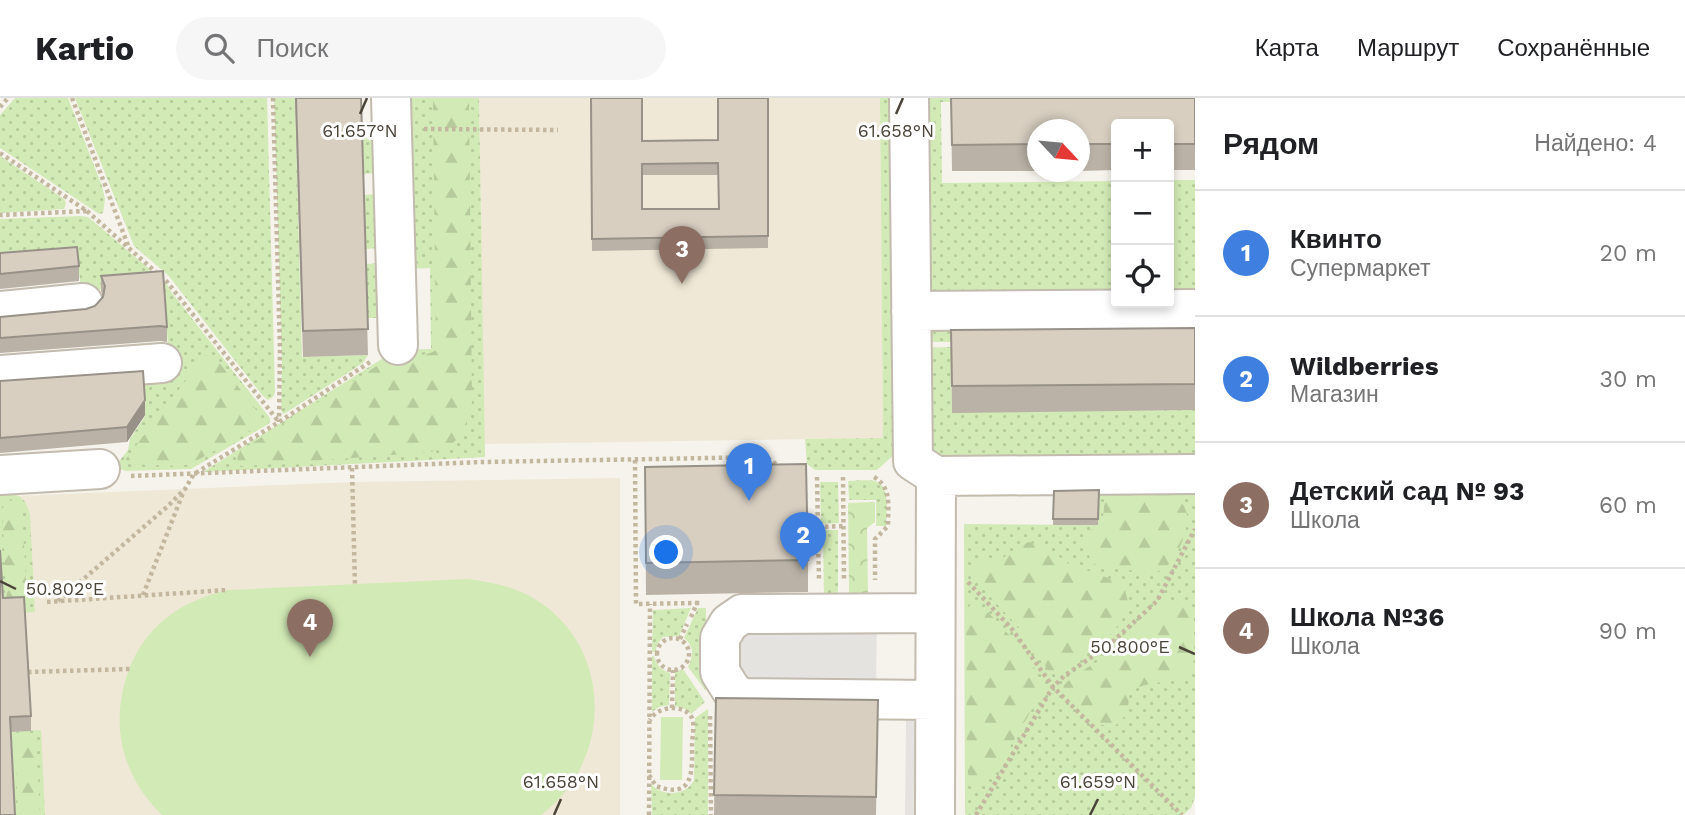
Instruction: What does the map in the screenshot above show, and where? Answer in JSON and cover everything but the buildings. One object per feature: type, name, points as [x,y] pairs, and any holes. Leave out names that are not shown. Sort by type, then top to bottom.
[{"type":"street","points":[[909,98],[913,461],[936,476],[1195,474]]},
{"type":"street","points":[[392,113],[398,345]]},
{"type":"street","points":[[0,311],[83,303]]},
{"type":"street","points":[[911,311],[1195,309]]},
{"type":"street","points":[[0,375],[162,363]]},
{"type":"street","points":[[0,475],[100,469]]},
{"type":"street","points":[[935,815],[936,476]]},
{"type":"street","points":[[935,613],[742,614],[729,623],[720,638],[720,672],[732,691],[742,698],[935,700]]},
{"type":"path","points":[[0,107],[8,98]]},
{"type":"path","points":[[72,98],[129,248]]},
{"type":"path","points":[[273,98],[281,349],[279,422]]},
{"type":"path","points":[[392,113],[558,130]]},
{"type":"path","points":[[0,153],[87,211],[167,282],[279,422]]},
{"type":"path","points":[[0,215],[87,211]]},
{"type":"path","points":[[143,595],[185,489],[194,474],[398,345]]},
{"type":"path","points":[[100,469],[119,477],[483,462],[766,457],[786,471]]},
{"type":"path","points":[[635,460],[636,604],[697,603]]},
{"type":"path","points":[[352,468],[355,585]]},
{"type":"path","points":[[843,477],[844,589]]},
{"type":"path","points":[[874,477],[885,486],[888,494],[888,526],[875,539],[875,589]]},
{"type":"path","points":[[58,601],[185,489]]},
{"type":"path","points":[[818,527],[844,526]]},
{"type":"path","points":[[976,815],[1052,687],[1108,646],[1157,601],[1195,529]]},
{"type":"path","points":[[967,580],[1012,629],[1052,687],[1182,815]]},
{"type":"path","points":[[47,602],[227,590]]},
{"type":"path","points":[[649,815],[650,604]]},
{"type":"path","points":[[675,637],[685,642],[689,652],[683,667],[673,670],[663,667],[657,654],[658,647],[665,639],[675,637]]},
{"type":"path","points":[[649,654],[657,654]]},
{"type":"path","points":[[28,672],[130,669]]},
{"type":"path","points":[[672,708],[673,670]]},
{"type":"path","points":[[649,721],[655,712],[672,708],[683,711],[693,721],[690,781],[678,789],[665,789],[656,786],[649,775]]},
{"type":"path","points":[[691,717],[701,710]]},
{"type":"shaded area","points":[[479,98],[880,98],[883,438],[484,444]]},
{"type":"shaded area","points":[[620,478],[620,815],[0,815],[0,500],[15,496],[352,482]]},
{"type":"shaded area","points":[[716,616],[877,616],[876,697],[716,695]]},
{"type":"shaded area","points":[[906,719],[929,719],[927,815],[905,815]]},
{"type":"green space","points":[[15,98],[68,98],[102,186],[105,199],[103,213],[99,214],[0,148],[0,115]]},
{"type":"green space","points":[[75,98],[267,98],[273,397],[268,400],[262,395],[168,275],[134,246]]},
{"type":"green space","points":[[274,98],[295,98],[302,357],[368,355],[363,363],[284,414],[281,411]]},
{"type":"green space","points":[[400,98],[479,98],[485,457],[203,472],[396,350],[431,349],[430,268],[404,269]]},
{"type":"green space","points":[[433,98],[469,98],[472,402],[461,435],[449,445],[431,452],[241,466],[238,456],[241,450],[393,356],[421,355],[436,350]]},
{"type":"green space","points":[[880,98],[898,98],[895,454],[877,470],[815,470],[807,464],[805,439],[883,438]]},
{"type":"green space","points":[[918,98],[983,98],[983,101],[941,102],[942,183],[1111,181],[1111,290],[920,292]]},
{"type":"green space","points":[[376,133],[377,173],[364,174],[362,134]]},
{"type":"green space","points":[[0,156],[64,199],[64,209],[0,213]]},
{"type":"green space","points":[[1174,180],[1195,180],[1195,289],[1174,289]]},
{"type":"green space","points":[[377,194],[379,248],[365,249],[364,195]]},
{"type":"green space","points":[[88,217],[166,283],[270,418],[267,425],[191,469],[126,471],[116,465],[128,450],[130,439],[145,416],[144,378],[169,360],[164,287],[81,290],[78,262],[0,267],[0,219]]},
{"type":"green space","points":[[379,263],[381,318],[368,318],[366,264]]},
{"type":"green space","points":[[977,316],[978,342],[921,342],[922,320]]},
{"type":"green space","points":[[951,347],[952,412],[1195,410],[1195,464],[930,461],[923,348]]},
{"type":"green space","points":[[205,355],[214,356],[261,416],[262,421],[244,435],[190,464],[126,464],[126,459]]},
{"type":"green space","points":[[848,481],[871,481],[881,485],[887,502],[886,526],[876,526],[876,500],[849,500]]},
{"type":"green space","points":[[820,482],[838,482],[839,523],[821,524]]},
{"type":"green space","points":[[1099,482],[1195,488],[1195,797],[1191,808],[1183,815],[966,815],[964,524],[1098,525]]},
{"type":"green space","points":[[1114,493],[1172,493],[1181,502],[1187,515],[1186,530],[1180,547],[1165,568],[1145,573],[1122,568],[1103,568],[1090,558],[1086,534],[1101,526],[1104,500]]},
{"type":"green space","points":[[0,494],[20,497],[30,515],[35,612],[3,614]]},
{"type":"green space","points":[[10,500],[20,504],[22,509],[27,601],[19,608],[7,603],[2,510]]},
{"type":"green space","points":[[875,502],[875,522],[867,528],[868,594],[849,594],[848,503]]},
{"type":"green space","points":[[823,530],[838,530],[838,597],[824,598]]},
{"type":"green space","points":[[1029,542],[1050,550],[1069,564],[1117,581],[1125,590],[1128,602],[1121,622],[1103,643],[1056,674],[1050,673],[1022,631],[973,578],[976,566],[980,563],[1007,556]]},
{"type":"green space","points":[[467,579],[501,585],[533,598],[560,619],[579,644],[590,673],[595,704],[592,735],[582,765],[565,792],[541,815],[162,815],[136,782],[122,746],[120,707],[124,687],[133,660],[144,641],[159,624],[179,609],[227,590]]},
{"type":"green space","points":[[1180,600],[1189,605],[1194,614],[1194,661],[1189,672],[1173,680],[1144,685],[1129,694],[1128,713],[1116,725],[1102,725],[1063,692],[1067,683],[1120,646],[1158,609],[1167,603]]},
{"type":"green space","points":[[976,602],[1005,630],[1026,657],[1035,670],[1042,692],[996,771],[983,784],[974,785],[967,768],[966,619],[970,605]]},
{"type":"green space","points":[[691,608],[679,636],[663,637],[655,652],[652,652],[653,610]]},
{"type":"green space","points":[[698,608],[706,608],[706,691],[688,667],[692,651],[684,638]]},
{"type":"green space","points":[[652,656],[660,667],[670,673],[669,705],[652,712]]},
{"type":"green space","points":[[683,669],[705,702],[691,714],[675,706],[675,672]]},
{"type":"green space","points":[[708,709],[708,815],[652,815],[651,784],[662,791],[674,793],[686,789],[694,780],[695,718]]},
{"type":"green space","points":[[661,717],[683,717],[682,780],[660,780]]},
{"type":"green space","points":[[41,730],[45,815],[14,815],[10,732]]},
{"type":"green space","points":[[22,735],[35,738],[36,741],[40,815],[18,815],[15,741]]},
{"type":"place","name":"Детский сад № 93","points":[[682,284]]},
{"type":"place","name":"Квинто","points":[[749,501]]},
{"type":"place","name":"Wildberries","points":[[803,570]]},
{"type":"place","name":"Школа №36","points":[[310,657]]}]
